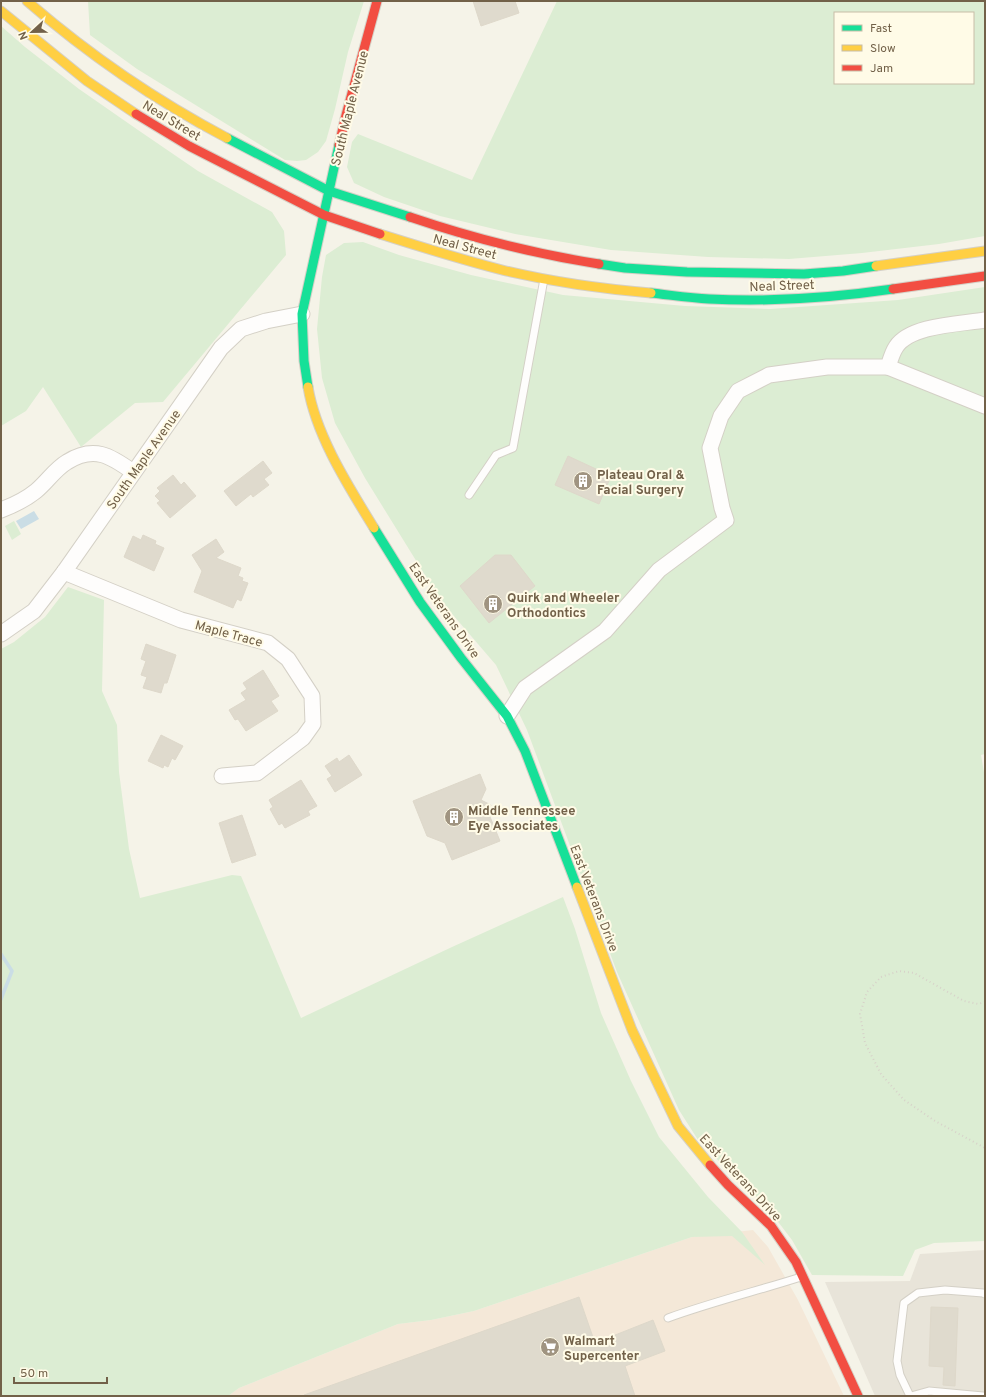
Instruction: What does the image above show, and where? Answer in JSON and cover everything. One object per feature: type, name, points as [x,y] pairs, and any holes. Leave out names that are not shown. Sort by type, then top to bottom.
[{"type":"main road","name":"Neal Street","points":[[27,1],[50,21],[117,72],[192,120],[329,191],[457,233],[525,250],[625,268],[687,272],[804,274],[843,271],[985,252]]},
{"type":"main road","name":"South Maple Avenue","points":[[324,215],[345,119],[377,1]]},
{"type":"main road","name":"Neal Street","points":[[1,11],[87,81],[146,121],[224,164],[324,215],[429,250],[506,271],[573,284],[709,299],[781,299],[861,294],[985,276]]},
{"type":"main road","name":"East Veterans Drive","points":[[324,215],[302,314],[304,362],[310,398],[322,433],[347,484],[420,602],[507,716],[525,751],[632,1030],[678,1126],[701,1156],[728,1185],[771,1226],[796,1262],[858,1396]]},
{"type":"street","name":"South Maple Avenue","points":[[1,634],[34,611],[64,572],[221,348],[241,329],[266,321],[302,314]]},
{"type":"street","points":[[888,367],[896,347],[909,335],[932,328],[985,320]]},
{"type":"street","points":[[507,716],[525,688],[605,631],[659,570],[726,520],[722,508],[710,448],[721,416],[738,392],[769,375],[827,367],[888,367],[985,406]]},
{"type":"street","points":[[1,510],[21,502],[36,491],[66,462],[82,455],[100,454],[114,459],[134,472]]},
{"type":"street","name":"Maple Trace","points":[[64,572],[181,620],[268,643],[288,659],[312,696],[313,724],[303,738],[257,773],[222,776]]},
{"type":"lane","points":[[469,495],[496,455],[513,448],[544,278]]},
{"type":"lane","points":[[668,1318],[699,1306],[736,1297],[803,1276]]},
{"type":"lane","points":[[983,1396],[929,1391],[910,1396],[900,1376],[897,1361],[904,1303],[918,1293],[945,1290],[985,1294]]},
{"type":"path","points":[[985,1002],[978,1004],[964,1001],[914,973],[899,971],[881,977],[867,992],[860,1014],[865,1043],[881,1074],[904,1100],[935,1122],[985,1148]]},
{"type":"shaded area","points":[[34,511],[39,519],[21,529],[16,521]]},
{"type":"shaded area","points":[[753,1230],[768,1247],[798,1300],[844,1396],[228,1396],[239,1388],[398,1324],[431,1320],[474,1311],[692,1237]]},
{"type":"shaded area","points":[[985,1250],[985,1396],[875,1396],[825,1282],[910,1281],[920,1254]]},
{"type":"green space","points":[[88,1],[364,1],[348,52],[326,141],[318,152],[306,160],[285,160],[137,69],[90,35]]},
{"type":"green space","points":[[557,1],[985,1],[985,236],[939,244],[862,253],[789,259],[708,257],[611,250],[515,234],[440,216],[384,197],[354,183],[347,167],[352,142],[358,134],[472,180]]},
{"type":"green space","points":[[1,26],[25,47],[79,89],[138,130],[198,171],[272,212],[284,231],[286,255],[163,402],[135,403],[81,447],[43,387],[26,411],[1,426]]},
{"type":"green space","points":[[363,242],[399,255],[471,275],[563,295],[685,306],[770,309],[898,300],[985,287],[985,754],[981,755],[985,778],[985,1241],[934,1243],[915,1250],[903,1276],[812,1275],[792,1240],[766,1206],[700,1143],[679,1110],[617,972],[527,730],[496,665],[441,601],[365,478],[335,423],[322,378],[317,329],[322,277],[326,255],[344,243]]},
{"type":"green space","points":[[14,521],[21,534],[12,540],[5,526]]},
{"type":"green space","points":[[68,587],[104,600],[102,691],[117,725],[119,772],[129,849],[140,898],[232,875],[241,876],[301,1018],[563,897],[575,929],[601,1013],[631,1081],[659,1137],[708,1197],[742,1232],[765,1265],[732,1236],[692,1237],[474,1311],[431,1320],[398,1324],[239,1388],[228,1396],[1,1396],[1,649],[14,642],[45,617]]},
{"type":"building","points":[[473,1],[515,1],[519,13],[481,26]]},
{"type":"building","name":"Plateau Oral & Facial Surgery","points":[[568,456],[611,476],[599,504],[555,485]]},
{"type":"building","points":[[263,461],[272,473],[264,479],[269,485],[253,497],[251,494],[236,506],[224,491]]},
{"type":"building","points":[[173,475],[181,485],[184,482],[196,496],[170,518],[157,503],[160,501],[155,496],[160,491],[157,488]]},
{"type":"building","points":[[143,535],[156,541],[155,544],[164,548],[154,571],[124,557],[133,536],[141,540]]},
{"type":"building","points":[[216,539],[224,552],[216,558],[241,568],[238,576],[243,578],[242,581],[248,583],[241,601],[237,599],[233,608],[194,592],[202,571],[192,555]]},
{"type":"building","name":"Quirk and Wheeler Orthodontics","points":[[495,555],[511,555],[535,586],[489,623],[460,586]]},
{"type":"building","points":[[146,644],[176,655],[167,683],[164,683],[161,693],[143,688],[147,677],[141,675],[146,661],[141,659]]},
{"type":"building","points":[[263,670],[279,696],[271,701],[278,711],[246,731],[238,719],[235,720],[229,710],[246,700],[241,693],[247,689],[243,683]]},
{"type":"building","points":[[161,735],[183,746],[175,760],[172,758],[168,767],[164,765],[163,768],[148,761]]},
{"type":"building","points":[[349,755],[362,775],[335,792],[327,779],[332,776],[325,766],[337,758],[339,762]]},
{"type":"building","name":"Middle Tennessee Eye Associates","points":[[480,774],[486,789],[481,800],[491,805],[488,812],[500,841],[452,860],[445,843],[427,836],[413,801]]},
{"type":"building","points":[[301,780],[317,806],[308,811],[310,815],[285,828],[282,823],[279,825],[270,809],[273,807],[269,800]]},
{"type":"building","points":[[242,815],[256,855],[232,863],[219,823]]},
{"type":"building","name":"Walmart Supercenter","points":[[579,1297],[595,1343],[653,1320],[665,1351],[625,1366],[635,1396],[304,1396],[304,1395]]},
{"type":"building","points":[[931,1307],[958,1308],[955,1386],[943,1385],[944,1367],[929,1366]]},
{"type":"waterway","points":[[1,954],[12,971],[1,999]]},
{"type":"traffic: fast","points":[[227,138],[329,191],[410,217]]},
{"type":"traffic: fast","points":[[308,387],[304,361],[302,314],[339,145]]},
{"type":"traffic: fast","points":[[599,264],[625,268],[687,272],[804,274],[843,271],[876,266]]},
{"type":"traffic: fast","points":[[651,293],[702,299],[778,300],[847,295],[893,289]]},
{"type":"traffic: fast","points":[[374,528],[420,602],[461,658],[507,716],[525,751],[577,887]]},
{"type":"traffic: slow","points":[[27,1],[98,58],[148,92],[227,138]]},
{"type":"traffic: slow","points":[[1,11],[87,81],[136,114]]},
{"type":"traffic: slow","points":[[380,234],[458,258],[542,279],[578,285],[651,293]]},
{"type":"traffic: slow","points":[[876,266],[985,251]]},
{"type":"traffic: slow","points":[[308,387],[318,424],[326,442],[344,478],[374,528]]},
{"type":"traffic: slow","points":[[577,887],[632,1030],[678,1126],[710,1165]]},
{"type":"traffic: jam","points":[[339,145],[377,1]]},
{"type":"traffic: jam","points":[[136,114],[189,146],[324,215],[380,234]]},
{"type":"traffic: jam","points":[[410,217],[504,245],[599,264]]},
{"type":"traffic: jam","points":[[893,289],[985,276]]},
{"type":"traffic: jam","points":[[710,1165],[728,1185],[771,1226],[796,1262],[858,1396]]},
{"type":"place","name":"Plateau Oral & Facial Surgery","points":[[583,481]]},
{"type":"place","name":"Quirk and Wheeler Orthodontics","points":[[493,604]]},
{"type":"place","name":"Middle Tennessee Eye Associates","points":[[454,817]]},
{"type":"place","name":"Walmart Supercenter","points":[[550,1347]]}]
